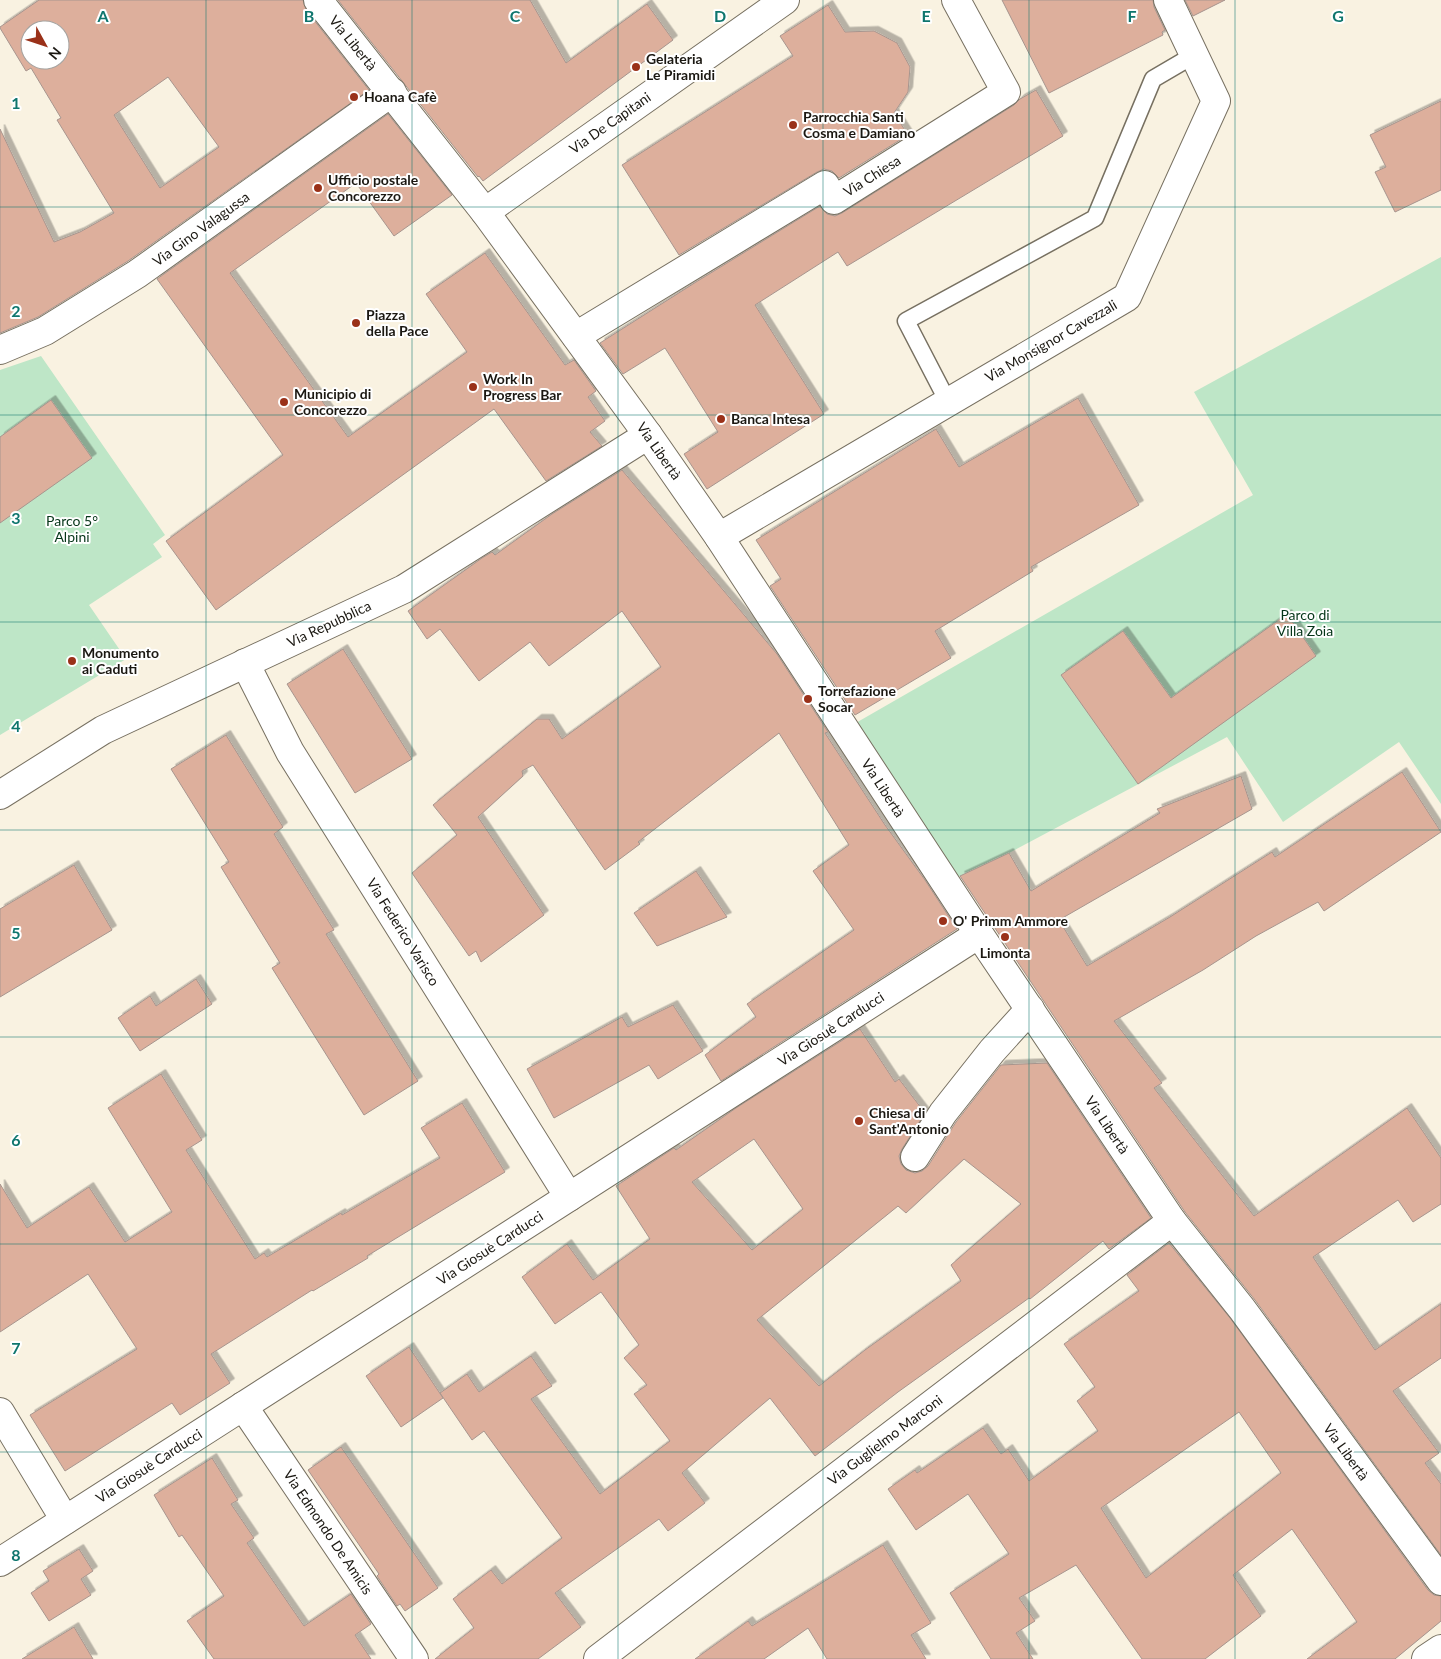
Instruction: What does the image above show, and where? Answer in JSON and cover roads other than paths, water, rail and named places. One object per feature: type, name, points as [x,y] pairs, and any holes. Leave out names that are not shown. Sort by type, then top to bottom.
[{"type":"street","name":"Via Libertà","points":[[318,0],[485,212],[648,434],[719,537],[979,934],[1172,1222],[1242,1309],[1441,1581]]},
{"type":"street","name":"Via De Capitani","points":[[485,212],[785,0]]},
{"type":"street","name":"Via Chiesa","points":[[576,336],[825,185],[834,200],[1006,92],[956,0]]},
{"type":"street","name":"Via Monsignor Cavezzali","points":[[719,537],[1128,297],[1216,101],[1168,0]]},
{"type":"street","name":"Via Gino Valagussa","points":[[0,350],[45,331],[137,274],[392,92]]},
{"type":"street","name":"Via Repubblica","points":[[0,795],[103,730],[404,589],[648,434]]},
{"type":"street","name":"Via Federico Varisco","points":[[245,663],[290,752],[569,1197]]},
{"type":"street","name":"Via Giosuè Carducci","points":[[0,1562],[979,934]]},
{"type":"street","points":[[915,1156],[944,1113],[992,1051],[1030,1009]]},
{"type":"street","name":"Via Guglielmo Marconi","points":[[598,1659],[1172,1222]]},
{"type":"street","name":"Via Edmondo De Amicis","points":[[243,1406],[414,1659]]},
{"type":"street","points":[[0,1412],[65,1520]]},
{"type":"street","points":[[1426,1659],[1441,1649]]},
{"type":"lane","points":[[948,402],[906,321],[1096,218],[1153,79],[1194,55]]},
{"type":"place","name":"Gelateria Le Piramidi","points":[[636,67]]},
{"type":"place","name":"Hoana Cafè","points":[[354,97]]},
{"type":"place","name":"Parrocchia Santi Cosma e Damiano","points":[[793,125]]},
{"type":"place","name":"Ufficio postale Concorezzo","points":[[318,188]]},
{"type":"place","name":"Piazza della Pace","points":[[356,323]]},
{"type":"place","name":"Work In Progress Bar","points":[[473,387]]},
{"type":"place","name":"Municipio di Concorezzo","points":[[284,402]]},
{"type":"place","name":"Banca Intesa","points":[[721,419]]},
{"type":"place","name":"Monumento ai Caduti","points":[[72,661]]},
{"type":"place","name":"Torrefazione Socar","points":[[808,699]]},
{"type":"place","name":"O' Primm Ammore","points":[[943,921]]},
{"type":"place","name":"Limonta","points":[[1005,937]]},
{"type":"place","name":"Chiesa di Sant'Antonio","points":[[859,1121]]},
{"type":"park label","name":"Parco 5° Alpini","points":[[72,530]]},
{"type":"park label","name":"Parco di Villa Zoia","points":[[1305,624]]}]
